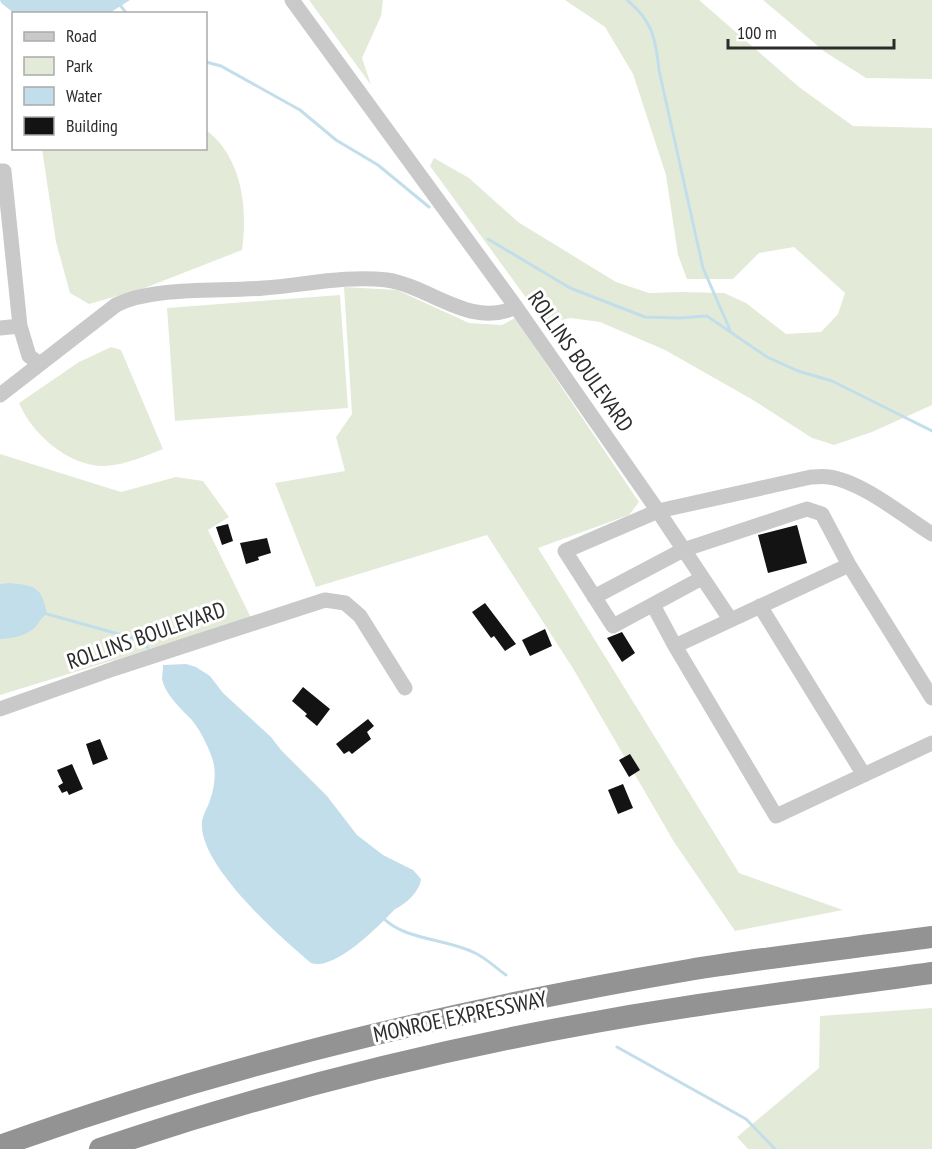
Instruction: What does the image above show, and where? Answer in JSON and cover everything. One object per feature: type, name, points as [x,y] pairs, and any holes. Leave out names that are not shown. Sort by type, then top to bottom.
[{"type":"highway","name":"MONROE EXPRESSWAY","points":[[0,1146],[95,1113],[242,1069],[338,1043],[466,1013],[692,970],[932,938]]},
{"type":"highway","name":"MONROE EXPRESSWAY","points":[[100,1149],[315,1086],[473,1048],[697,1005],[932,973]]},
{"type":"street","name":"ROLLINS BOULEVARD","points":[[292,0],[516,307],[730,619]]},
{"type":"street","points":[[0,171],[4,171],[20,326],[29,356],[40,364]]},
{"type":"street","points":[[0,395],[116,305],[151,294],[249,290],[341,280],[386,280],[421,290],[460,308],[482,314],[499,314],[516,307]]},
{"type":"street","points":[[0,328],[20,326]]},
{"type":"street","points":[[702,579],[612,626],[565,551],[658,511],[811,477],[829,476],[866,492],[932,534]]},
{"type":"street","points":[[594,597],[683,550],[807,509],[822,514],[849,565],[932,698]]},
{"type":"street","points":[[675,646],[849,565]]},
{"type":"street","name":"ROLLINS BOULEVARD","points":[[0,710],[116,668],[325,600],[345,603],[360,616],[405,688]]},
{"type":"street","points":[[653,605],[776,816],[932,742]]},
{"type":"street","points":[[760,606],[864,775]]},
{"type":"green space","points":[[309,0],[383,0],[381,16],[362,58],[371,85]]},
{"type":"green space","points":[[565,0],[699,0],[799,87],[853,126],[932,128],[932,405],[872,432],[834,445],[812,438],[753,400],[665,350],[600,322],[570,318],[553,322],[551,332],[430,166],[434,158],[469,178],[518,222],[616,282],[649,293],[724,293],[746,303],[786,334],[821,332],[838,314],[845,293],[794,247],[759,253],[733,279],[687,279],[678,255],[666,175],[633,74],[605,27]]},
{"type":"green space","points":[[763,0],[932,0],[932,79],[866,78],[825,52]]},
{"type":"green space","points":[[207,131],[228,154],[235,169],[243,201],[242,250],[142,289],[89,304],[70,293],[56,242],[42,150],[207,150]]},
{"type":"green space","points":[[344,287],[397,290],[469,323],[502,325],[515,318],[639,502],[629,515],[538,548],[739,873],[843,910],[735,931],[674,842],[574,670],[487,535],[316,587],[275,483],[345,471],[336,437],[352,414]]},
{"type":"green space","points":[[340,295],[348,408],[175,421],[167,308]]},
{"type":"green space","points":[[111,347],[121,350],[163,449],[120,464],[92,465],[65,455],[42,437],[19,403],[79,362]]},
{"type":"green space","points":[[0,454],[121,492],[176,477],[203,481],[229,517],[208,530],[251,618],[0,695]]},
{"type":"green space","points":[[932,1008],[932,1149],[748,1149],[737,1137],[819,1068],[820,1016]]},
{"type":"water","points":[[0,0],[130,0],[111,12],[13,12]]},
{"type":"water","points":[[9,583],[36,589],[43,598],[47,614],[35,628],[27,633],[0,639],[0,584]]},
{"type":"water","points":[[186,664],[210,676],[223,693],[271,737],[327,796],[357,835],[383,855],[413,870],[421,879],[415,893],[407,901],[356,945],[332,961],[321,964],[311,963],[297,951],[243,899],[213,859],[204,839],[202,822],[215,778],[213,760],[197,727],[170,696],[162,679],[163,665]]},
{"type":"building","points":[[228,524],[233,541],[222,545],[216,527]]},
{"type":"building","points":[[797,525],[807,563],[768,573],[758,535]]},
{"type":"building","points":[[267,538],[271,553],[246,564],[240,543]]},
{"type":"building","points":[[485,603],[516,644],[505,651],[494,636],[491,638],[472,612]]},
{"type":"building","points":[[545,629],[552,646],[530,656],[522,640]]},
{"type":"building","points":[[622,632],[635,653],[622,662],[607,638]]},
{"type":"building","points":[[303,687],[330,709],[317,726],[292,701]]},
{"type":"building","points":[[368,719],[374,726],[367,732],[371,739],[352,754],[349,751],[344,754],[336,744]]},
{"type":"building","points":[[100,739],[108,759],[93,765],[86,744]]},
{"type":"building","points":[[630,754],[640,770],[629,777],[619,760]]},
{"type":"building","points":[[72,764],[83,789],[69,795],[67,791],[62,793],[58,786],[63,783],[57,770]]},
{"type":"building","points":[[623,784],[633,808],[618,814],[608,790]]},
{"type":"waterway","points":[[627,0],[642,15],[654,40],[703,268],[730,330]]},
{"type":"waterway","points":[[120,5],[125,12]]},
{"type":"waterway","points":[[207,62],[221,66],[300,110],[336,140],[378,165],[429,207]]},
{"type":"waterway","points":[[488,239],[570,288],[645,317],[707,316],[767,357],[798,371],[832,381],[932,431]]},
{"type":"waterway","points":[[47,614],[140,640],[148,648]]},
{"type":"waterway","points":[[382,917],[402,931],[475,953],[506,975]]},
{"type":"waterway","points":[[617,1047],[746,1119],[775,1149]]}]
